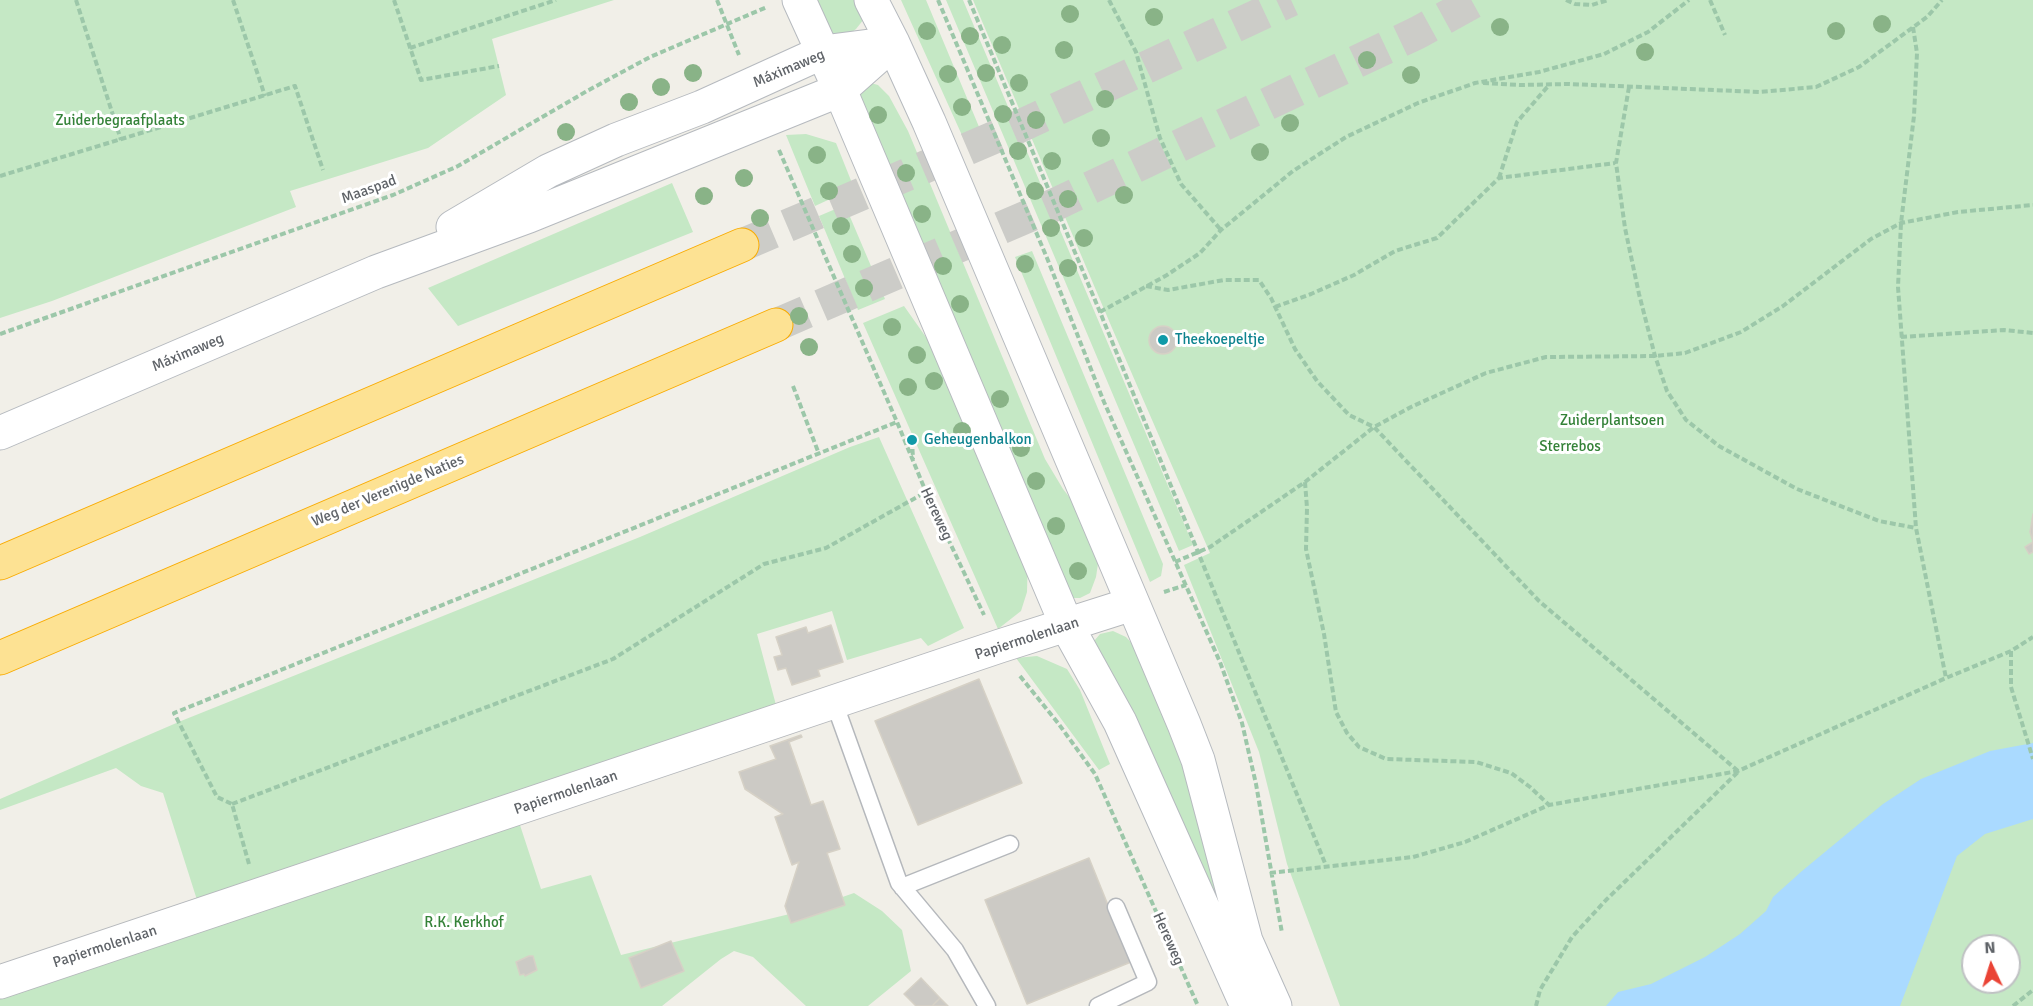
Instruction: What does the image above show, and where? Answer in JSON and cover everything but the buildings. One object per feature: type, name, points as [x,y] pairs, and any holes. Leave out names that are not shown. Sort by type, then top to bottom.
[{"type":"highway","points":[[0,563],[742,245]]},
{"type":"highway","name":"Weg der Verenigde Naties","points":[[0,658],[776,325]]},
{"type":"main road","points":[[871,0],[893,43],[1096,514],[1198,760],[1246,941],[1275,1006]]},
{"type":"main road","points":[[786,2],[823,52],[1067,626],[1120,722],[1246,1006]]},
{"type":"main road","name":"Máximaweg","points":[[376,272],[548,171],[616,140],[702,107],[823,52],[893,43]]},
{"type":"main road","name":"Máximaweg","points":[[0,434],[376,272],[529,216],[840,90],[893,43]]},
{"type":"main road","name":"Papiermolenlaan","points":[[0,982],[1000,646],[1132,604]]},
{"type":"lane","points":[[834,702],[899,883],[955,950],[987,1006]]},
{"type":"lane","points":[[902,887],[1010,844]]},
{"type":"lane","points":[[1098,1006],[1148,982],[1116,907]]},
{"type":"path","points":[[76,0],[121,140]]},
{"type":"path","points":[[233,0],[265,96]]},
{"type":"path","points":[[394,0],[421,80],[499,66]]},
{"type":"path","points":[[410,48],[556,0]]},
{"type":"path","points":[[717,0],[751,84]]},
{"type":"path","points":[[938,0],[1047,258],[1104,402],[1220,662],[1242,723],[1256,784],[1283,939]]},
{"type":"path","points":[[969,0],[1100,312],[1328,868]]},
{"type":"path","points":[[1109,0],[1136,52],[1160,138],[1181,184],[1221,230]]},
{"type":"path","points":[[1566,0],[1575,4],[1592,5],[1608,0]]},
{"type":"path","points":[[1100,312],[1200,253],[1221,230],[1293,171],[1346,137],[1418,103],[1475,83],[1539,72],[1604,54],[1648,32],[1689,0]]},
{"type":"path","points":[[1710,0],[1725,35]]},
{"type":"path","points":[[1475,83],[1759,92],[1816,87],[1858,67],[1927,17],[1942,0]]},
{"type":"path","name":"Maaspad","points":[[0,334],[393,195],[458,166],[650,57],[786,2]]},
{"type":"path","points":[[1913,27],[1917,53],[1914,116],[1901,224],[1898,287],[1916,528],[1946,678]]},
{"type":"path","points":[[1275,307],[1354,275],[1395,251],[1437,238],[1499,178],[1517,122],[1549,85]]},
{"type":"path","points":[[0,176],[295,86],[323,170]]},
{"type":"path","points":[[1629,87],[1616,163],[1630,250],[1655,356],[1667,391],[1686,420],[1719,446],[1797,489],[1879,521],[1916,528]]},
{"type":"path","name":"Hereweg","points":[[768,120],[913,462],[968,582],[1000,646],[1095,774],[1198,1006]]},
{"type":"path","points":[[1499,178],[1616,163]]},
{"type":"path","points":[[1175,562],[1210,547],[1305,482],[1374,428],[1412,407],[1486,373],[1546,357],[1655,356],[1685,353],[1741,332],[1783,306],[1871,238],[1901,224],[1958,212],[2033,205]]},
{"type":"path","points":[[1146,286],[1168,290],[1224,280],[1259,280],[1295,349],[1317,381],[1349,415],[1374,428],[1539,601],[1738,771]]},
{"type":"path","points":[[1901,337],[2004,330],[2033,333]]},
{"type":"path","points":[[793,386],[819,454]]},
{"type":"path","points":[[897,422],[174,714],[216,797],[232,804],[613,659],[764,564],[826,548],[926,492]]},
{"type":"path","points":[[912,440],[913,462]]},
{"type":"path","points":[[1305,482],[1306,549],[1324,634],[1336,712],[1347,733],[1359,747],[1386,759],[1476,762],[1511,774],[1550,805]]},
{"type":"path","points":[[1270,873],[1328,868],[1423,854],[1465,842],[1550,805],[1738,771],[2011,651],[2033,637]]},
{"type":"path","points":[[2011,651],[2011,687],[2033,759]]},
{"type":"path","points":[[1536,1006],[1540,990],[1572,937],[1606,900],[1738,771]]},
{"type":"path","points":[[232,804],[258,897]]},
{"type":"path","points":[[2013,1006],[2033,990]]},
{"type":"green space","name":"Zuiderbegraafplaats","points":[[0,0],[614,0],[492,39],[506,95],[428,148],[290,191],[296,207],[52,301],[0,318]]},
{"type":"green space","points":[[810,0],[863,0],[864,19],[848,35],[829,36]]},
{"type":"green space","points":[[901,0],[926,0],[982,134],[965,142]]},
{"type":"green space","points":[[946,0],[963,0],[1193,545],[1179,551]]},
{"type":"green space","name":"Sterrebos","points":[[973,0],[2033,0],[2033,1006],[1340,1006],[1287,864],[1259,752],[1184,565],[1210,553]]},
{"type":"green space","points":[[867,82],[878,85],[889,96],[908,131],[1045,459],[1063,489],[1088,521],[1099,557],[1096,577],[1090,593],[1080,598],[1069,598],[853,99]]},
{"type":"green space","points":[[806,134],[836,143],[854,188],[815,206],[786,135]]},
{"type":"green space","points":[[672,183],[693,232],[458,326],[428,288]]},
{"type":"green space","points":[[845,205],[885,299],[858,310],[819,216]]},
{"type":"green space","points":[[1032,251],[1163,564],[1161,576],[1150,582],[1015,257]]},
{"type":"green space","points":[[904,306],[947,367],[1028,554],[1027,592],[1021,611],[998,629],[863,323]]},
{"type":"green space","points":[[879,437],[964,628],[928,646],[921,638],[847,660],[832,611],[757,634],[776,705],[197,900],[163,793],[141,786],[116,768],[0,810],[0,799],[181,721],[640,537],[850,447]]},
{"type":"green space","points":[[1113,631],[1126,637],[1142,654],[1191,770],[1250,971],[1089,647],[1100,634]]},
{"type":"green space","points":[[1037,656],[1067,669],[1080,690],[1110,764],[1099,770],[1016,658]]},
{"type":"green space","name":"R.K. Kerkhof","points":[[517,816],[541,889],[591,875],[621,955],[802,911],[854,893],[882,911],[902,930],[911,971],[868,1006],[806,1006],[753,957],[734,951],[662,1006],[0,1006],[0,998]]},
{"type":"water","points":[[2033,743],[2033,819],[1985,834],[1957,856],[1900,1006],[1606,1006],[1618,992],[1651,984],[1705,957],[1740,934],[1766,911],[1773,897],[1802,871],[1883,804],[1921,779],[1990,751]]},
{"type":"tunnel","points":[[742,245],[1014,129],[1291,0]]},
{"type":"tunnel","points":[[776,325],[1054,205],[1417,33],[1477,0]]},
{"type":"place","name":"Theekoepeltje","points":[[1163,340]]},
{"type":"place","name":"Geheugenbalkon","points":[[912,440]]},
{"type":"park label","name":"Zuiderplantsoen","points":[[1612,421]]}]
